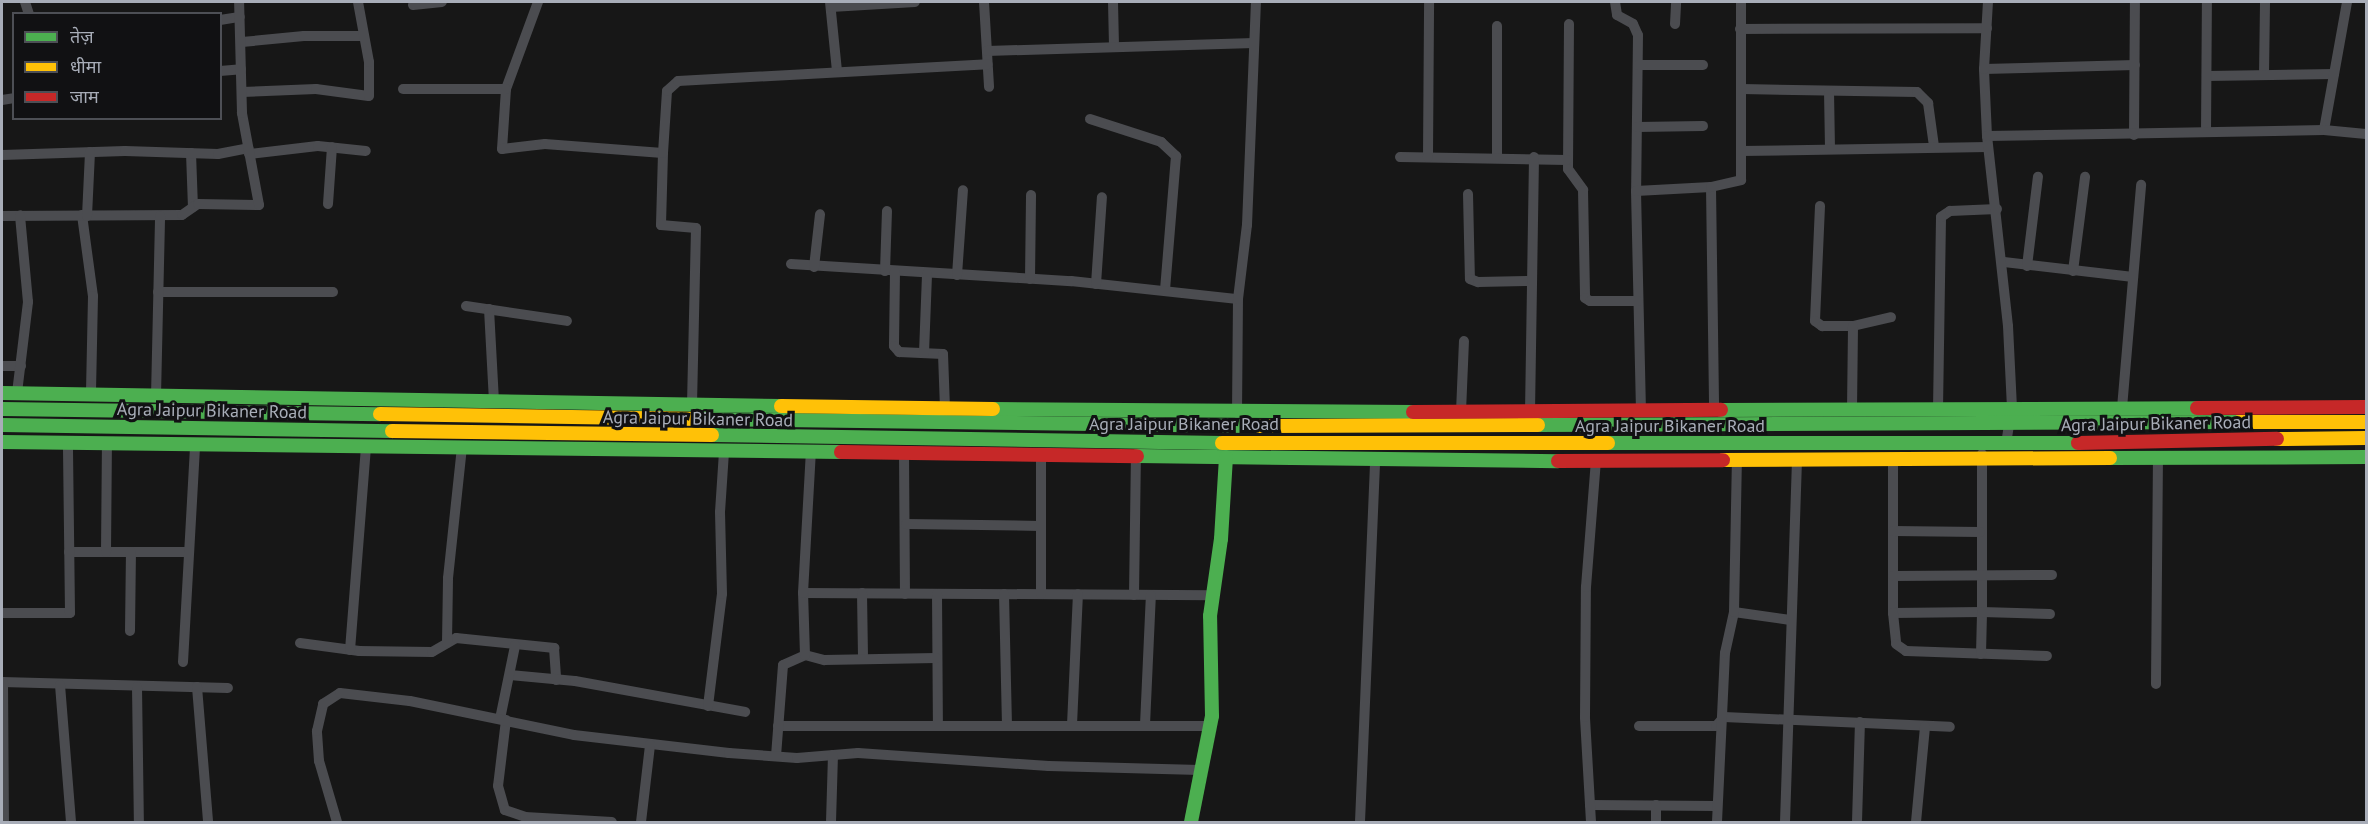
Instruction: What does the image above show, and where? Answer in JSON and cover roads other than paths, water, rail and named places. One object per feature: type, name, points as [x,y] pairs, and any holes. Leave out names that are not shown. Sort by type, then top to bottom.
[{"type":"main road","points":[[2,393],[692,406],[1237,413],[2367,407]]},
{"type":"main road","name":"Agra Jaipur Bikaner Road","points":[[2,409],[1236,426],[2367,422]]},
{"type":"main road","name":"Agra Jaipur Bikaner Road","points":[[2,425],[916,440],[2007,444],[2367,438]]},
{"type":"main road","points":[[2,442],[1596,461],[1893,462],[2367,457]]},
{"type":"main road","points":[[1191,822],[1210,726],[1213,595],[1221,539],[1226,457]]},
{"type":"street","points":[[2,216],[160,216],[182,215],[194,207],[222,202],[259,205],[249,151],[242,92],[239,2]]},
{"type":"street","points":[[242,92],[316,89],[369,96],[358,2]]},
{"type":"street","points":[[413,5],[442,2]]},
{"type":"street","points":[[538,2],[506,89],[502,149],[545,144],[663,153]]},
{"type":"street","points":[[837,71],[831,4],[915,2]]},
{"type":"street","points":[[984,2],[989,87]]},
{"type":"street","points":[[1113,2],[1114,47]]},
{"type":"street","points":[[1237,413],[1239,299],[1247,225],[1256,2]]},
{"type":"street","points":[[1428,157],[1429,2]]},
{"type":"street","points":[[1615,2],[1617,15],[1638,31],[1636,191],[1641,411]]},
{"type":"street","points":[[1675,24],[1676,2]]},
{"type":"street","points":[[1636,191],[1711,187],[1741,180],[1741,2]]},
{"type":"street","points":[[1988,2],[1984,69],[1987,142],[2004,262],[2012,408],[2007,444]]},
{"type":"street","points":[[2134,135],[2135,2]]},
{"type":"street","points":[[2206,132],[2207,2]]},
{"type":"street","points":[[2264,75],[2265,2]]},
{"type":"street","points":[[2324,130],[2348,2]]},
{"type":"street","points":[[222,20],[240,16]]},
{"type":"street","points":[[1569,24],[1567,160],[1569,175],[1583,190],[1586,300],[1638,301]]},
{"type":"street","points":[[1497,26],[1497,156]]},
{"type":"street","points":[[1740,29],[1988,28]]},
{"type":"street","points":[[242,42],[304,36],[363,36]]},
{"type":"street","points":[[987,51],[1254,43]]},
{"type":"street","points":[[692,406],[696,228],[661,225],[667,91],[678,81],[988,64]]},
{"type":"street","points":[[1638,65],[1703,65]]},
{"type":"street","points":[[1984,69],[2134,65]]},
{"type":"street","points":[[222,71],[241,69]]},
{"type":"street","points":[[2206,76],[2334,74]]},
{"type":"street","points":[[403,89],[506,89]]},
{"type":"street","points":[[1742,89],[1924,95],[1934,146]]},
{"type":"street","points":[[1829,91],[1830,147]]},
{"type":"street","points":[[1090,118],[1161,142],[1176,156],[1165,289]]},
{"type":"street","points":[[1637,127],[1703,126]]},
{"type":"street","points":[[1741,151],[1934,146],[2206,132],[2324,130],[2367,134]]},
{"type":"street","points":[[328,204],[332,147]]},
{"type":"street","points":[[2,155],[90,152],[218,154],[332,147],[366,150]]},
{"type":"street","points":[[90,152],[84,215],[93,296],[91,394]]},
{"type":"street","points":[[191,153],[194,207]]},
{"type":"street","points":[[1400,158],[1497,156],[1567,160]]},
{"type":"street","points":[[1530,412],[1534,157]]},
{"type":"street","points":[[2027,266],[2038,177]]},
{"type":"street","points":[[2073,271],[2085,177]]},
{"type":"street","points":[[2122,408],[2141,185]]},
{"type":"street","points":[[1711,187],[1714,411]]},
{"type":"street","points":[[957,275],[963,190]]},
{"type":"street","points":[[1468,194],[1470,279],[1478,282],[1532,281]]},
{"type":"street","points":[[1030,279],[1031,195]]},
{"type":"street","points":[[1096,284],[1102,196]]},
{"type":"street","points":[[1820,206],[1814,318],[1822,326],[1852,326],[1891,317]]},
{"type":"street","points":[[1938,409],[1941,217],[1950,211],[1997,209]]},
{"type":"street","points":[[887,211],[894,346],[899,352],[944,357],[945,409]]},
{"type":"street","points":[[814,267],[820,214]]},
{"type":"street","points":[[17,393],[28,302],[21,215]]},
{"type":"street","points":[[156,396],[160,216]]},
{"type":"street","points":[[2004,262],[2133,277]]},
{"type":"street","points":[[791,264],[1165,289],[1239,299]]},
{"type":"street","points":[[924,353],[927,274]]},
{"type":"street","points":[[158,292],[333,292]]},
{"type":"street","points":[[466,306],[567,321]]},
{"type":"street","points":[[489,309],[494,402]]},
{"type":"street","points":[[1852,326],[1852,410]]},
{"type":"street","points":[[1461,412],[1464,341]]},
{"type":"street","points":[[2,366],[21,366]]},
{"type":"street","points":[[2,614],[70,613],[68,443]]},
{"type":"street","points":[[106,552],[107,443]]},
{"type":"street","points":[[183,662],[195,444]]},
{"type":"street","points":[[1981,654],[1982,444]]},
{"type":"street","points":[[350,650],[366,446]]},
{"type":"street","points":[[447,643],[448,578],[462,447]]},
{"type":"street","points":[[708,706],[722,594],[720,512],[724,451]]},
{"type":"street","points":[[805,655],[803,593],[811,452]]},
{"type":"street","points":[[904,453],[905,594]]},
{"type":"street","points":[[1041,454],[1041,594]]},
{"type":"street","points":[[1134,595],[1136,456]]},
{"type":"street","points":[[1360,822],[1375,458]]},
{"type":"street","points":[[2156,684],[2158,459]]},
{"type":"street","points":[[1591,822],[1585,717],[1586,587],[1596,461]]},
{"type":"street","points":[[1717,822],[1724,717],[1725,653],[1734,612],[1737,461]]},
{"type":"street","points":[[1785,822],[1797,461]]},
{"type":"street","points":[[1893,462],[1893,613],[1894,638],[1900,648],[2047,656]]},
{"type":"street","points":[[906,524],[1041,526]]},
{"type":"street","points":[[1893,531],[1980,532]]},
{"type":"street","points":[[69,552],[189,552]]},
{"type":"street","points":[[130,631],[131,552]]},
{"type":"street","points":[[1893,576],[2052,575]]},
{"type":"street","points":[[803,593],[1213,595]]},
{"type":"street","points":[[862,593],[863,659]]},
{"type":"street","points":[[937,594],[938,724]]},
{"type":"street","points":[[1004,594],[1007,725]]},
{"type":"street","points":[[1072,725],[1078,594]]},
{"type":"street","points":[[1145,725],[1151,595]]},
{"type":"street","points":[[1734,612],[1790,620]]},
{"type":"street","points":[[1893,613],[2050,614]]},
{"type":"street","points":[[300,643],[350,650],[432,652],[456,638],[515,646],[554,648],[556,680]]},
{"type":"street","points":[[515,646],[503,720],[498,786],[505,810],[525,817],[612,822]]},
{"type":"street","points":[[776,756],[783,665],[805,655],[824,660],[936,658]]},
{"type":"street","points":[[510,675],[556,680],[745,712]]},
{"type":"street","points":[[4,822],[2,682],[60,686],[228,688]]},
{"type":"street","points":[[60,686],[71,822]]},
{"type":"street","points":[[137,687],[139,822]]},
{"type":"street","points":[[197,687],[208,822]]},
{"type":"street","points":[[337,822],[319,761],[317,731],[327,699],[351,692],[650,745],[776,756],[833,755],[1200,770]]},
{"type":"street","points":[[1724,717],[1950,727]]},
{"type":"street","points":[[1639,726],[1716,726],[1724,717]]},
{"type":"street","points":[[1857,822],[1860,722]]},
{"type":"street","points":[[778,726],[938,724],[1210,726]]},
{"type":"street","points":[[1916,822],[1925,726]]},
{"type":"street","points":[[641,822],[650,745]]},
{"type":"street","points":[[831,822],[833,755]]},
{"type":"street","points":[[1590,805],[1717,806]]},
{"type":"street","points":[[1656,805],[1656,822]]}]
